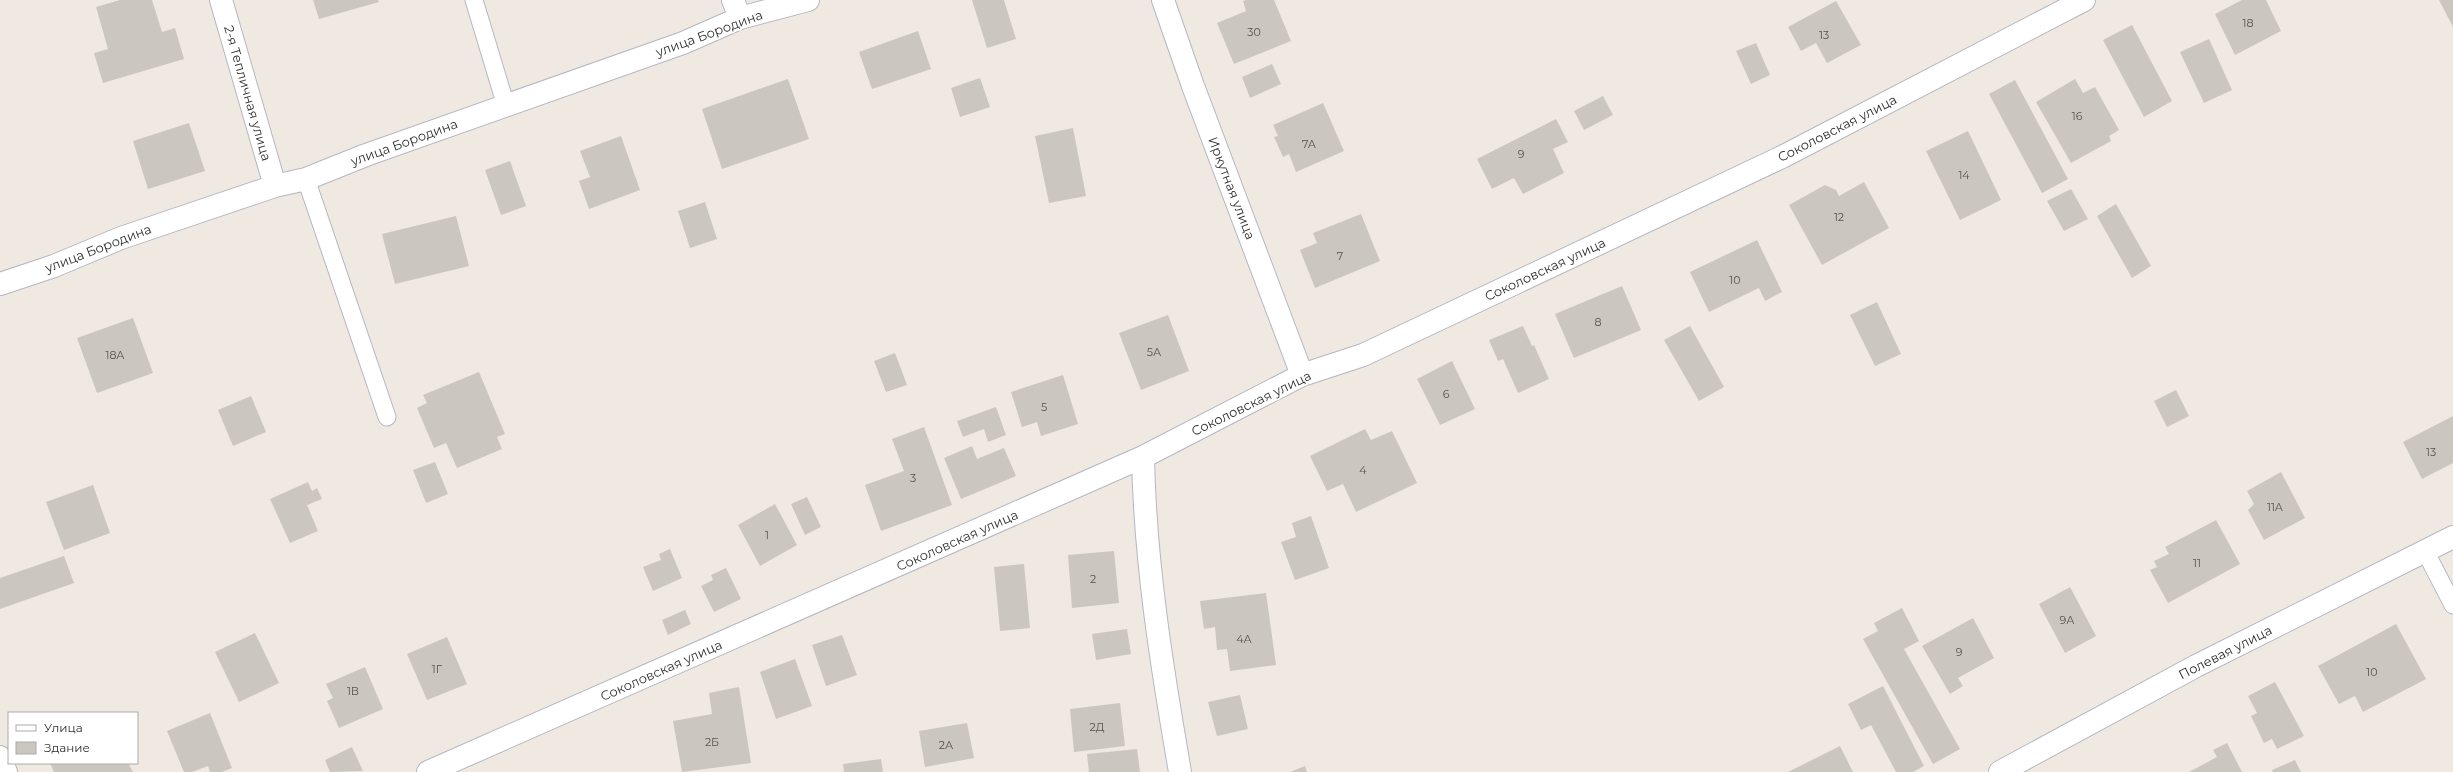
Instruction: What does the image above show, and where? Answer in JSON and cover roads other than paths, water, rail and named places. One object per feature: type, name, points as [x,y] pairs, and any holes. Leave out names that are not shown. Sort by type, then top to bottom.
[{"type":"street","name":"2-я Тепличная улица","points":[[221,0],[275,186]]},
{"type":"street","name":"улица Бородина","points":[[0,284],[54,266],[121,238],[275,186],[306,179],[366,155],[683,42],[737,9],[808,0]]},
{"type":"street","name":"Иркутная улица","points":[[1163,0],[1193,86],[1302,375]]},
{"type":"street","name":"Соколовская улица","points":[[428,772],[1143,457],[1302,375],[1364,355],[1782,157],[2084,0]]},
{"type":"street","points":[[1143,457],[1144,516],[1151,579],[1180,772]]},
{"type":"street","name":"Полевая улица","points":[[2000,772],[2196,666],[2453,537]]},
{"type":"street","points":[[0,757],[6,772]]},
{"type":"lane","points":[[474,0],[506,106]]},
{"type":"lane","points":[[306,179],[387,417]]},
{"type":"lane","points":[[2425,551],[2453,604]]}]
